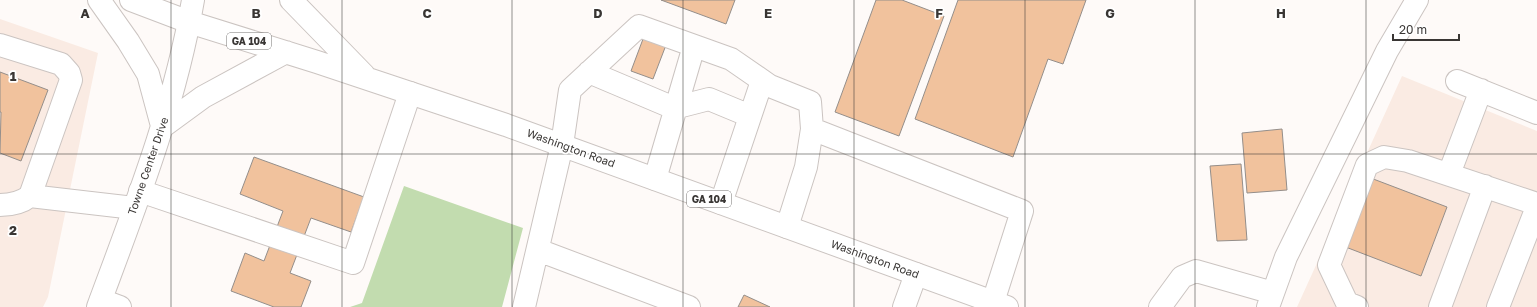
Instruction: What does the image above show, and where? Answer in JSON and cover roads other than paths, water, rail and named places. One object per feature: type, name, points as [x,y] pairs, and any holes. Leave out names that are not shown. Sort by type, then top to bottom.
[{"type":"main road","points":[[99,0],[128,41],[148,74],[162,127],[203,97],[286,52]]},
{"type":"main road","name":"Washington Road","points":[[132,0],[189,22],[286,52],[506,125],[1000,304]]},
{"type":"main road","name":"Towne Center Drive","points":[[107,305],[137,200],[162,127],[189,22],[193,0]]},
{"type":"main road","points":[[189,22],[208,0]]},
{"type":"main road","points":[[291,0],[368,79]]},
{"type":"main road","points":[[1160,307],[1182,277],[1196,271],[1271,300],[1286,257],[1387,51],[1417,0]]},
{"type":"main road","points":[[524,307],[562,145],[570,90],[639,26],[731,59],[770,86],[810,102],[812,129],[806,167],[787,227]]},
{"type":"main road","points":[[0,45],[61,64],[69,73],[71,80],[30,196],[25,200],[11,205],[0,206]]},
{"type":"main road","points":[[655,179],[674,108],[694,46]]},
{"type":"main road","points":[[589,72],[674,108],[709,99],[750,116]]},
{"type":"main road","points":[[721,203],[762,81]]},
{"type":"main road","points":[[1457,81],[1537,112]]},
{"type":"main road","points":[[1449,174],[1481,90]]},
{"type":"main road","points":[[30,196],[137,200],[353,263],[410,93]]},
{"type":"main road","points":[[812,129],[1022,211],[1000,304]]},
{"type":"main road","points":[[1352,305],[1329,265],[1367,165],[1384,157],[1408,161],[1449,174],[1537,206],[1498,307]]},
{"type":"main road","points":[[1440,307],[1485,186]]},
{"type":"main road","points":[[538,250],[689,307]]},
{"type":"main road","points":[[904,307],[916,274]]}]
